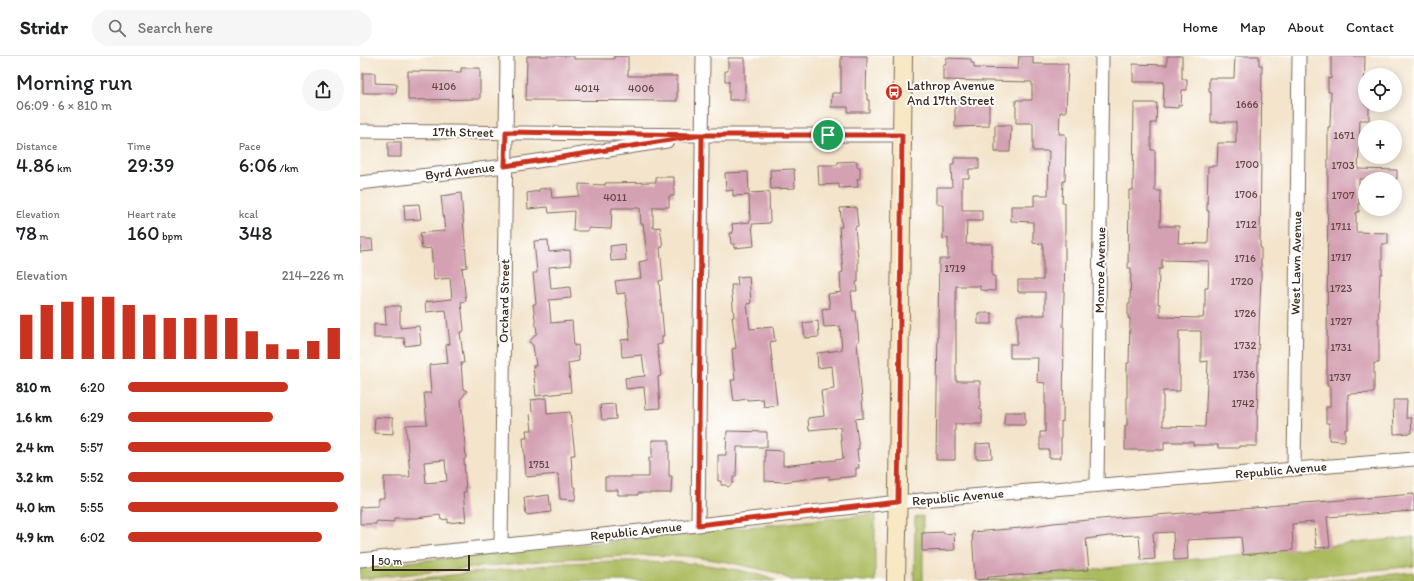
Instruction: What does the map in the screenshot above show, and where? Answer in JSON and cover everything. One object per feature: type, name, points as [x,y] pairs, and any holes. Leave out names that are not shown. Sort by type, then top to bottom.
[{"type":"street","name":"Orchard Street","points":[[501,545],[507,56]]},
{"type":"street","points":[[698,525],[703,56]]},
{"type":"street","points":[[896,581],[903,56]]},
{"type":"street","name":"Monroe Avenue","points":[[1097,485],[1102,56]]},
{"type":"street","name":"West Lawn Avenue","points":[[1294,469],[1299,56]]},
{"type":"street","name":"17th Street","points":[[360,131],[702,135],[902,135]]},
{"type":"street","name":"Byrd Avenue","points":[[360,183],[505,166],[702,135]]},
{"type":"street","name":"Republic Avenue","points":[[360,560],[698,525],[898,502],[1414,459]]},
{"type":"green space","points":[[875,514],[875,581],[794,581],[773,572],[727,562],[687,556],[646,555],[561,559],[360,579],[360,567]]},
{"type":"green space","points":[[923,516],[923,581],[914,581],[915,517]]},
{"type":"green space","points":[[1414,537],[1414,566],[1265,581],[979,581]]},
{"type":"green space","points":[[615,561],[708,565],[743,571],[777,581],[395,581],[566,563]]},
{"type":"green space","points":[[1414,572],[1414,581],[1323,581]]},
{"type":"building","points":[[527,56],[574,56],[574,59],[614,59],[614,56],[628,56],[628,76],[677,76],[677,101],[526,100]]},
{"type":"building","points":[[841,56],[867,56],[866,94],[867,100],[869,100],[869,112],[848,112],[848,107],[831,107],[832,93],[841,93]]},
{"type":"building","points":[[1019,56],[1033,56],[1033,64],[1068,64],[1066,112],[1060,112],[1059,134],[1065,134],[1066,138],[1065,181],[1063,181],[1062,203],[1065,203],[1065,260],[1063,422],[1061,421],[1061,458],[1049,458],[1049,450],[1040,450],[1040,432],[1045,432],[1045,383],[1037,382],[1038,358],[1010,358],[1010,344],[1017,344],[1017,315],[1045,315],[1045,292],[1018,292],[1018,280],[1043,280],[1043,244],[1033,243],[1033,222],[1011,221],[1011,206],[1034,206],[1034,195],[1048,195],[1049,151],[1033,151],[1033,123],[1016,123],[1016,100],[1032,100],[1032,82],[943,80],[943,65],[946,65],[946,58],[971,59],[971,63],[974,63],[974,68],[1018,69]]},
{"type":"building","points":[[1167,56],[1182,56],[1182,79],[1187,79],[1187,90],[1182,90],[1181,105],[1178,105],[1178,108],[1163,107],[1164,82],[1133,82],[1133,64],[1167,65]]},
{"type":"building","points":[[1235,56],[1259,56],[1259,65],[1262,65],[1261,276],[1257,446],[1218,448],[1218,445],[1193,445],[1193,442],[1164,442],[1164,450],[1125,450],[1125,426],[1127,426],[1127,363],[1129,363],[1130,322],[1130,318],[1128,318],[1128,304],[1130,304],[1131,268],[1128,268],[1129,190],[1133,190],[1134,103],[1157,103],[1156,123],[1151,123],[1151,150],[1155,150],[1155,191],[1161,191],[1160,226],[1179,226],[1178,243],[1208,244],[1208,166],[1217,166],[1218,143],[1236,143],[1236,122],[1211,122],[1211,92],[1209,92],[1209,78],[1234,78]],"holes":[[[1162,260],[1209,261],[1208,288],[1205,288],[1205,310],[1203,318],[1160,317],[1160,304],[1158,304],[1159,269],[1162,269]],[[1179,331],[1201,331],[1201,362],[1208,361],[1205,427],[1163,426],[1163,391],[1180,391]]]},
{"type":"building","points":[[1331,56],[1365,56],[1365,68],[1358,68],[1358,112],[1369,112],[1369,120],[1358,120],[1358,169],[1397,170],[1397,172],[1358,172],[1358,212],[1356,212],[1356,232],[1388,233],[1388,244],[1382,244],[1382,274],[1380,274],[1378,323],[1379,363],[1374,363],[1374,393],[1348,394],[1348,429],[1345,429],[1345,441],[1329,440],[1329,423],[1326,423],[1326,407],[1330,407],[1330,386],[1327,386],[1327,367],[1328,127],[1330,127],[1331,92],[1328,92],[1328,78],[1331,79]]},
{"type":"building","points":[[728,58],[745,58],[745,100],[729,100],[729,81],[725,81],[725,71],[728,71]]},
{"type":"building","points":[[461,68],[480,68],[480,99],[408,100],[408,71],[461,72]]},
{"type":"building","points":[[363,73],[375,73],[375,83],[397,84],[396,93],[363,93]]},
{"type":"building","points":[[955,100],[989,100],[989,126],[955,127]]},
{"type":"building","points":[[995,125],[1011,125],[1010,152],[995,152]]},
{"type":"building","points":[[388,142],[401,142],[401,157],[388,157]]},
{"type":"building","points":[[954,158],[979,158],[979,169],[969,169],[969,178],[962,178],[962,210],[982,210],[982,221],[967,221],[966,244],[992,244],[992,276],[995,276],[995,291],[980,290],[980,286],[956,286],[956,381],[980,381],[980,410],[982,410],[982,424],[955,424],[955,460],[936,460],[939,259],[948,259],[948,238],[943,239],[943,205],[936,204],[936,187],[952,187],[951,165],[954,165]]},
{"type":"building","points":[[857,161],[857,167],[860,167],[860,179],[857,179],[858,187],[839,188],[839,184],[819,185],[818,165],[838,165],[838,162]]},
{"type":"building","points":[[794,169],[795,188],[771,189],[770,170]]},
{"type":"building","points":[[748,172],[749,193],[769,192],[770,223],[752,224],[754,246],[734,248],[734,244],[731,244],[730,233],[733,233],[732,224],[750,222],[749,195],[733,196],[733,190],[726,191],[725,173]]},
{"type":"building","points":[[656,177],[674,177],[674,196],[669,196],[669,207],[653,207],[653,228],[660,227],[663,247],[660,248],[663,280],[659,281],[664,336],[662,336],[662,344],[657,345],[661,376],[658,377],[660,408],[646,409],[644,387],[626,389],[625,378],[645,376],[642,355],[622,357],[621,340],[630,339],[629,322],[625,293],[617,294],[615,281],[641,278],[639,262],[648,260],[643,224],[641,224],[640,208],[612,208],[611,229],[588,228],[588,231],[573,231],[574,211],[549,213],[548,207],[528,209],[527,193],[539,191],[539,189],[551,188],[552,198],[579,196],[579,184],[605,185],[605,183],[656,182]]},
{"type":"building","points":[[461,193],[467,267],[462,268],[466,301],[461,302],[464,330],[463,332],[460,332],[464,363],[461,363],[463,389],[467,391],[461,399],[466,458],[464,459],[466,492],[463,492],[466,521],[448,523],[448,519],[441,520],[440,515],[416,518],[394,518],[394,522],[376,521],[376,524],[360,524],[360,507],[378,506],[378,498],[384,498],[384,477],[410,477],[406,425],[427,424],[424,393],[431,393],[429,365],[448,363],[446,345],[450,344],[446,310],[426,312],[425,302],[452,299],[450,278],[434,280],[431,248],[422,249],[420,233],[445,231],[441,196]],"holes":[[[445,460],[447,481],[426,483],[424,462]]]},
{"type":"building","points":[[419,204],[421,219],[405,220],[404,205]]},
{"type":"building","points":[[856,207],[858,226],[855,227],[858,259],[858,282],[856,282],[857,291],[851,291],[853,311],[856,311],[859,341],[857,342],[863,409],[863,418],[855,419],[859,449],[857,449],[859,468],[856,468],[856,476],[829,479],[829,476],[783,482],[765,481],[765,450],[783,451],[783,466],[843,459],[840,427],[809,430],[808,418],[824,416],[821,391],[834,389],[832,366],[818,368],[817,353],[842,350],[840,326],[824,327],[822,309],[830,308],[828,294],[841,292],[840,273],[843,272],[839,227],[842,227],[840,208]]},
{"type":"building","points":[[360,239],[372,239],[373,251],[360,252]]},
{"type":"building","points":[[548,240],[549,252],[570,250],[571,265],[549,267],[551,289],[570,287],[571,298],[549,300],[551,323],[572,321],[574,346],[578,345],[579,361],[568,363],[571,392],[536,396],[533,366],[536,366],[533,345],[529,342],[537,333],[533,304],[536,304],[533,273],[537,273],[534,241]]},
{"type":"building","points":[[625,244],[626,260],[611,261],[610,246]]},
{"type":"building","points":[[749,276],[751,303],[747,304],[750,329],[773,327],[775,341],[770,342],[777,405],[764,407],[763,399],[734,401],[731,380],[735,380],[732,349],[736,348],[732,317],[734,317],[731,285],[738,285],[737,277]]},
{"type":"building","points":[[385,306],[400,306],[400,328],[419,326],[421,344],[405,346],[404,338],[374,338],[374,324],[386,325]]},
{"type":"building","points":[[978,313],[992,313],[992,324],[978,324]]},
{"type":"building","points":[[818,321],[819,337],[805,338],[803,323]]},
{"type":"building","points":[[546,398],[547,414],[570,412],[575,455],[571,455],[573,487],[576,487],[575,500],[560,499],[558,474],[526,477],[523,438],[527,438],[526,430],[532,430],[530,414],[532,412],[531,400]]},
{"type":"building","points":[[1393,400],[1407,400],[1406,418],[1411,418],[1412,433],[1394,434]]},
{"type":"building","points":[[615,404],[616,419],[602,420],[600,405]]},
{"type":"building","points":[[1005,412],[1025,412],[1025,425],[1004,425]]},
{"type":"building","points":[[375,417],[393,418],[393,434],[374,433]]},
{"type":"building","points":[[727,431],[767,432],[767,447],[737,447],[736,477],[733,477],[733,483],[728,487],[726,485],[721,485],[721,481],[718,481],[718,455],[726,455]]},
{"type":"building","points":[[652,440],[669,440],[669,476],[672,476],[671,493],[638,493],[638,495],[618,495],[618,490],[605,490],[605,477],[649,477],[649,458],[652,458]]},
{"type":"building","points":[[991,443],[992,458],[976,459],[976,444]]},
{"type":"building","points":[[1414,494],[1414,511],[1327,517],[1330,547],[1316,548],[1314,522],[1292,524],[1293,550],[1243,555],[1241,537],[1187,540],[1188,559],[1174,560],[1173,532],[1153,533],[1155,559],[1141,560],[1139,535],[1109,536],[1086,539],[1089,570],[988,577],[988,579],[975,580],[972,532],[1021,528],[1053,523],[1268,507]]},
{"type":"building","points":[[549,495],[551,512],[526,515],[524,498]]},
{"type":"building","points":[[944,532],[944,534],[954,533],[955,550],[922,551],[922,533]]},
{"type":"place","name":"Lathrop Avenue And 17th Street","points":[[894,92]]},
{"type":"route","points":[[828,135],[702,135],[505,166],[506,132],[702,135],[698,525],[898,502],[902,135],[828,135]]}]
